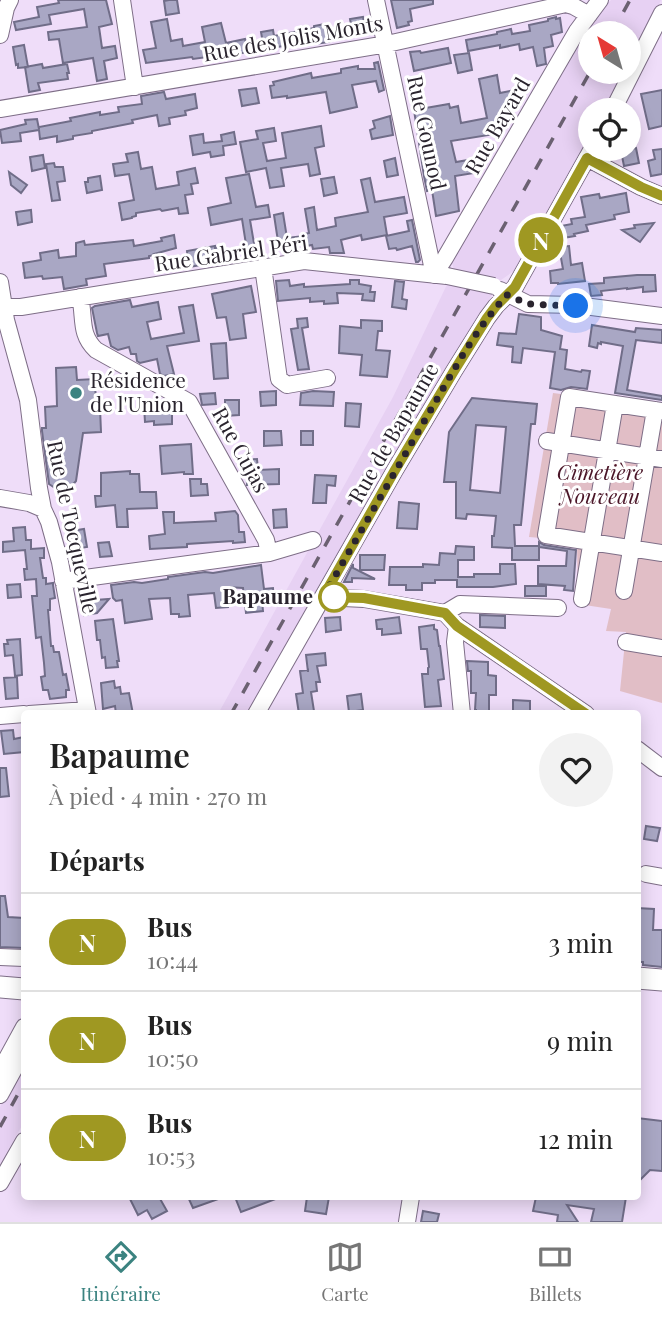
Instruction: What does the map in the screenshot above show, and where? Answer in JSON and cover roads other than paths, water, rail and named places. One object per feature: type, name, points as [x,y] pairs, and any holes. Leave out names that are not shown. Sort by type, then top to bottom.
[{"type":"main road","points":[[0,977],[21,978]]},
{"type":"main road","points":[[641,978],[662,980]]},
{"type":"main road","points":[[0,987],[21,989]]},
{"type":"main road","points":[[641,988],[662,989]]},
{"type":"street","points":[[0,35],[10,0]]},
{"type":"street","points":[[122,0],[135,86]]},
{"type":"street","name":"Rue Gounod","points":[[376,0],[441,275]]},
{"type":"street","name":"Rue Bayard","points":[[441,275],[577,31],[600,0]]},
{"type":"street","name":"Rue des Jolis Monts","points":[[0,109],[387,44],[566,4],[589,15]]},
{"type":"street","points":[[619,98],[662,13]]},
{"type":"street","name":"Rue de Bapaume","points":[[258,710],[395,470],[487,318],[500,290],[515,287],[586,161]]},
{"type":"street","points":[[602,161],[641,187],[662,196]]},
{"type":"street","name":"Rue Gabriel Péri","points":[[2,307],[21,307],[304,261],[441,275],[500,290],[528,304],[576,306],[662,316]]},
{"type":"street","points":[[263,267],[279,379],[287,385],[327,378]]},
{"type":"street","name":"Rue de Tocqueville","points":[[0,282],[2,307],[28,400],[43,509],[63,581],[87,710]]},
{"type":"street","name":"Rue Cujas","points":[[80,297],[84,332],[96,350],[189,402],[266,540],[269,553]]},
{"type":"street","points":[[625,591],[632,548],[655,458],[659,410],[569,397],[554,442],[546,535],[632,548],[662,554]]},
{"type":"street","points":[[582,599],[615,404]]},
{"type":"street","points":[[554,442],[655,458]]},
{"type":"street","points":[[0,498],[29,503],[43,509]]},
{"type":"street","points":[[63,581],[269,553],[313,540]]},
{"type":"street","points":[[323,597],[364,598],[445,613],[457,626],[580,710]]},
{"type":"street","points":[[445,613],[460,604],[558,608]]},
{"type":"street","points":[[457,626],[455,642],[462,710]]},
{"type":"street","points":[[626,642],[662,648]]},
{"type":"street","points":[[0,716],[21,714]]},
{"type":"street","points":[[641,752],[662,768]]},
{"type":"street","points":[[0,957],[21,958]]},
{"type":"street","points":[[0,1070],[21,1032]]},
{"type":"street","points":[[0,1095],[21,1056]]},
{"type":"street","points":[[0,1183],[21,1146]]},
{"type":"street","points":[[407,1222],[411,1200]]},
{"type":"railway","points":[[619,21],[630,0]]},
{"type":"railway","points":[[233,710],[583,84]]},
{"type":"railway","points":[[0,1127],[21,1088]]},
{"type":"place","name":"Résidence de l'Union","points":[[76,393]]},
{"type":"place","name":"Bapaume","points":[[334,597]]},
{"type":"park label","name":"Cimetière Nouveau","points":[[600,485]]}]
